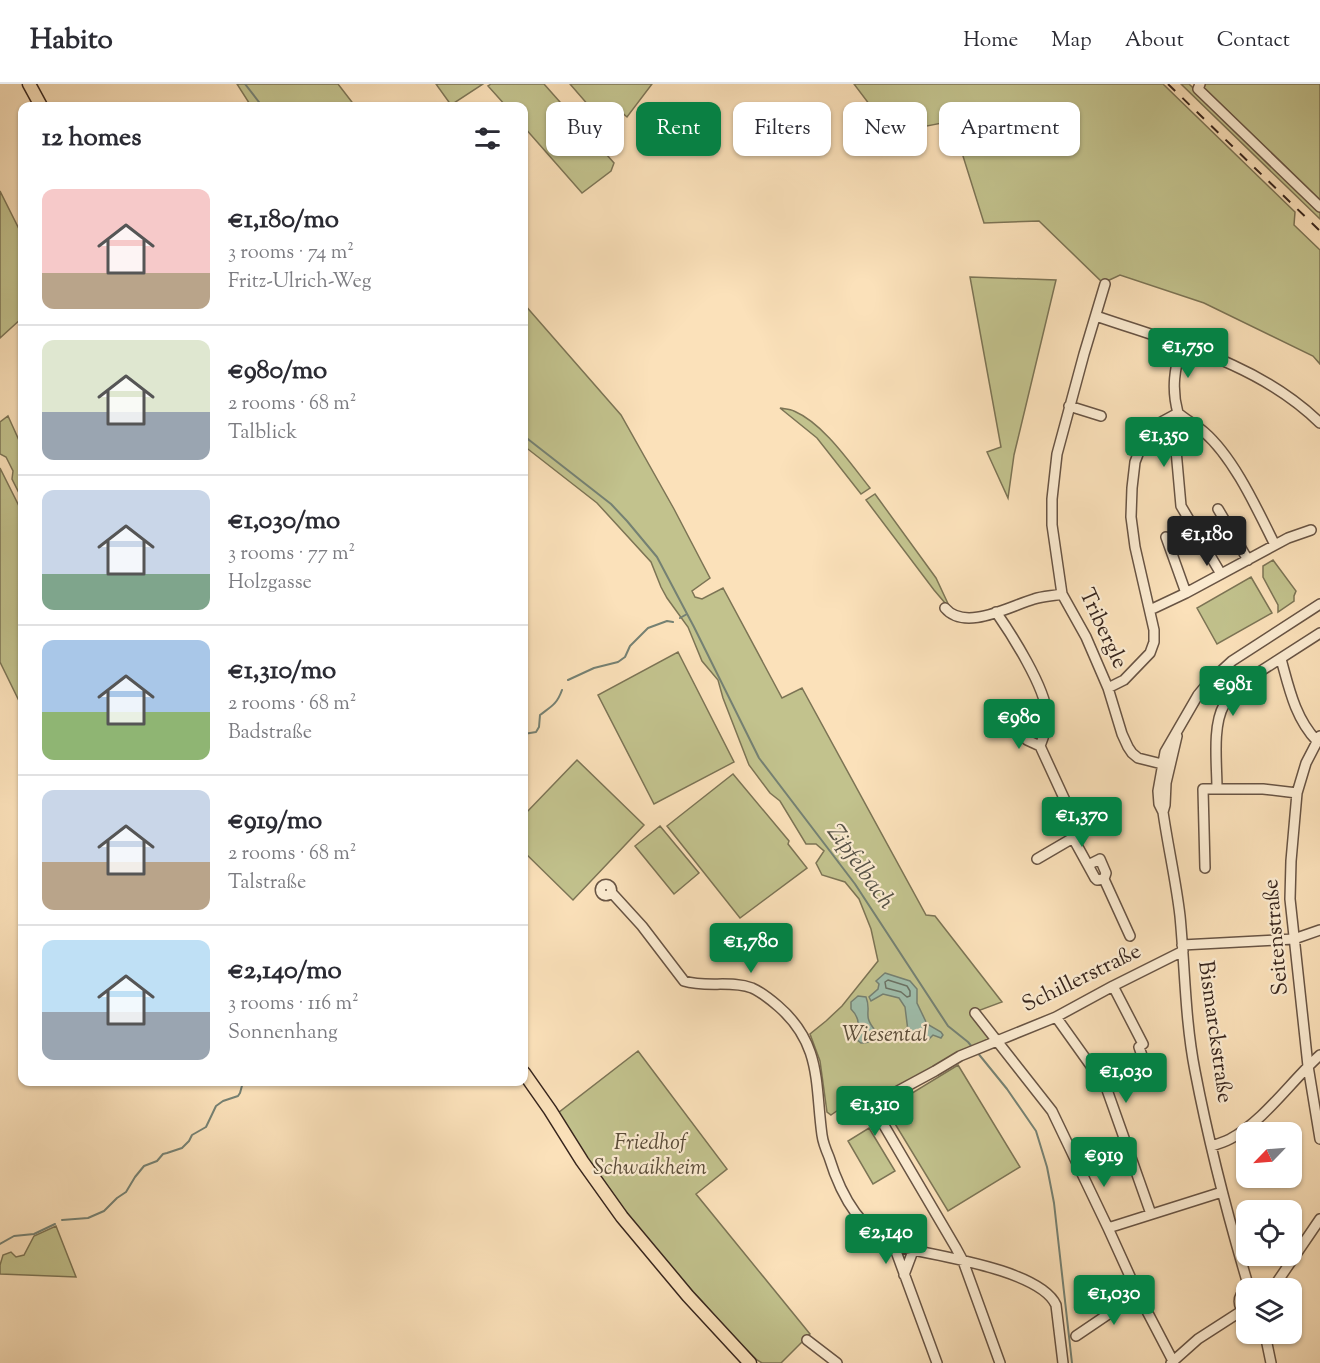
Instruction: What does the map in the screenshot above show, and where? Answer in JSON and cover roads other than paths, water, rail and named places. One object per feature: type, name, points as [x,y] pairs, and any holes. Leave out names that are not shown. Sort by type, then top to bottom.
[{"type":"main road","points":[[29,84],[39,102]]},
{"type":"main road","points":[[528,1079],[622,1217],[688,1296],[750,1363]]},
{"type":"street","points":[[1200,84],[1198,89],[1320,207]]},
{"type":"street","name":"Tribergle","points":[[1106,284],[1057,454],[1052,499],[1052,525],[1062,594],[1086,637],[1108,688],[1122,734],[1132,753],[1138,758],[1166,765]]},
{"type":"street","points":[[1096,316],[1207,354],[1251,373],[1286,395],[1320,423]]},
{"type":"street","points":[[1181,345],[1175,369],[1174,399],[1178,413],[1203,431],[1225,456],[1275,545]]},
{"type":"street","points":[[1069,406],[1101,416]]},
{"type":"street","points":[[1108,688],[1124,680],[1150,653],[1154,642],[1150,610],[1135,547],[1131,517],[1132,488],[1135,462],[1145,436],[1154,426],[1178,413]]},
{"type":"street","points":[[1163,421],[1171,429],[1175,439],[1181,506],[1221,574]]},
{"type":"street","points":[[1218,509],[1248,560]]},
{"type":"street","points":[[1150,610],[1296,534],[1311,530]]},
{"type":"street","points":[[1166,537],[1186,593]]},
{"type":"street","points":[[945,608],[950,614],[969,619],[1035,598],[1062,594]]},
{"type":"street","name":"Bismarckstraße","points":[[1245,1278],[1222,1192],[1195,1071],[1189,1031],[1176,883],[1163,812],[1166,805],[1166,765],[1177,739],[1177,732],[1198,695],[1219,671],[1320,604]]},
{"type":"street","points":[[996,612],[1042,690],[1047,714],[1046,731],[1040,746]]},
{"type":"street","points":[[1217,789],[1217,730],[1223,706],[1242,683],[1320,633]]},
{"type":"street","points":[[1281,659],[1297,712],[1303,724],[1318,738]]},
{"type":"street","points":[[1007,722],[1014,718],[1028,740],[1040,746],[1069,809],[1072,838],[1097,880],[1104,879],[1130,936]]},
{"type":"street","name":"Seitenstraße","points":[[1318,738],[1306,763],[1297,793],[1290,899],[1308,1066],[1320,1139]]},
{"type":"street","points":[[1205,868],[1203,789],[1263,789],[1297,793]]},
{"type":"street","points":[[1037,859],[1114,814]]},
{"type":"street","points":[[611,892],[642,926],[684,981],[751,988],[772,1001],[795,1022],[811,1050],[822,1137],[832,1169],[852,1209],[870,1230],[882,1241],[894,1246],[985,1266],[1034,1284],[1048,1293],[1056,1305],[1063,1363]]},
{"type":"street","name":"Schillerstraße","points":[[963,1261],[872,1105],[960,1056],[1056,1017],[1183,948],[1294,939],[1320,930]]},
{"type":"street","points":[[1113,986],[1143,1044],[1139,1047],[1146,1067]]},
{"type":"street","points":[[975,1013],[1052,1111],[1172,1362],[1198,1340],[1236,1317]]},
{"type":"street","points":[[1056,1017],[1106,1087],[1151,1214]]},
{"type":"street","points":[[1212,1146],[1228,1141],[1254,1122],[1320,1055]]},
{"type":"street","points":[[1108,1228],[1222,1192]]},
{"type":"street","points":[[1280,1278],[1320,1220]]},
{"type":"street","points":[[894,1246],[938,1363]]},
{"type":"street","points":[[903,1275],[913,1251]]},
{"type":"street","points":[[963,1261],[1000,1363]]},
{"type":"street","points":[[1076,1336],[1138,1294]]},
{"type":"street","points":[[807,1340],[837,1363]]},
{"type":"street","points":[[1267,1344],[1271,1363]]},
{"type":"water","points":[[885,973],[910,981],[917,989],[917,1003],[927,1024],[941,1032],[943,1035],[941,1038],[933,1035],[929,1039],[916,1041],[908,1031],[905,1007],[899,998],[883,994],[871,1001],[869,997],[878,989],[879,984],[876,981]]},
{"type":"water","points":[[858,996],[866,997],[869,1021],[875,1030],[873,1039],[861,1043],[854,1035],[858,1028],[858,1021],[851,1009],[851,1002]]},
{"type":"waterway","name":"Zipfelbach","points":[[245,84],[259,102]]},
{"type":"waterway","name":"Zipfelbach","points":[[528,439],[611,504],[657,557],[759,758],[855,884],[948,1026],[973,1048]]},
{"type":"waterway","points":[[680,618],[687,614]]},
{"type":"waterway","points":[[568,680],[594,668],[618,662],[625,657],[630,646],[648,628],[667,621],[673,622]]},
{"type":"waterway","points":[[528,733],[536,732],[540,715],[556,702],[562,690]]},
{"type":"waterway","name":"Zipfelbach","points":[[977,1052],[1007,1089],[1036,1131],[1047,1167],[1054,1203],[1072,1363]]},
{"type":"waterway","points":[[62,1220],[88,1218],[104,1211],[126,1192],[144,1166],[157,1161],[163,1154],[182,1148],[192,1135],[206,1127],[216,1106],[238,1096],[242,1086]]},
{"type":"waterway","points":[[0,1244],[14,1236],[34,1234],[55,1224]]},
{"type":"railway","points":[[1168,84],[1320,231]]},
{"type":"park label","name":"Wiesental","points":[[885,1036]]},
{"type":"park label","name":"Friedhof Schwaikheim","points":[[650,1156]]}]
